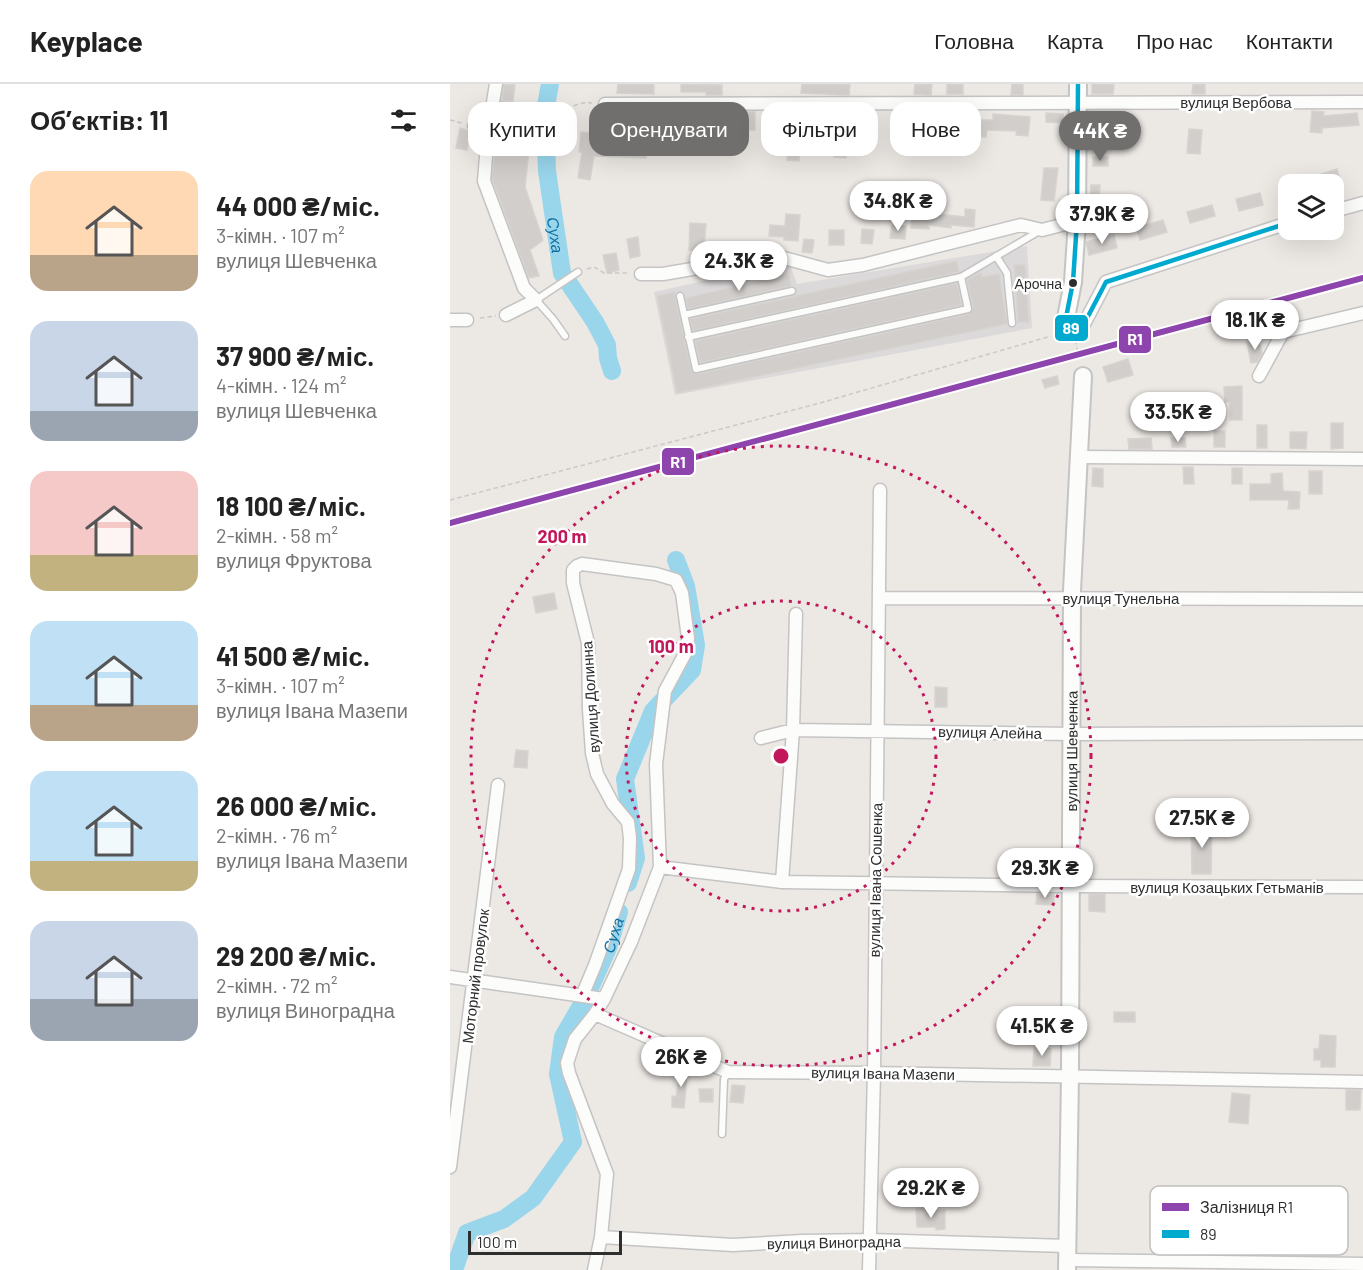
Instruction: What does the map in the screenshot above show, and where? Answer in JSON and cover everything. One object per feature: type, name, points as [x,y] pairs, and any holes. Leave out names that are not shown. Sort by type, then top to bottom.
[{"type":"street","points":[[493,102],[496,84]]},
{"type":"street","points":[[1078,84],[1077,221],[1072,282],[1064,328],[1078,328],[1084,324],[1106,282],[1278,226]]},
{"type":"street","name":"вулиця Вербова","points":[[749,104],[1363,102]]},
{"type":"street","points":[[486,156],[484,181],[524,288],[536,300],[506,315]]},
{"type":"street","points":[[1344,208],[1363,203]]},
{"type":"street","points":[[641,274],[663,274],[773,255],[828,270],[863,265],[1021,225],[1042,230],[1077,221]]},
{"type":"street","points":[[1259,376],[1283,332],[1363,313]]},
{"type":"street","points":[[450,320],[467,320]]},
{"type":"street","name":"вулиця Шевченка","points":[[1068,1258],[1072,597],[1083,376]]},
{"type":"street","points":[[1079,457],[1363,459]]},
{"type":"street","name":"вулиця Івана Сошенка","points":[[869,1270],[874,1072],[879,490]]},
{"type":"street","name":"вулиця Долинна","points":[[582,996],[596,964],[629,869],[630,838],[628,822],[613,804],[597,774],[592,753],[588,643],[573,583],[573,570],[582,564],[656,574],[676,580],[682,593],[688,638],[687,650],[665,691],[656,764],[660,867]]},
{"type":"street","name":"вулиця Тунельна","points":[[879,598],[1363,598]]},
{"type":"street","points":[[782,882],[793,730],[796,614]]},
{"type":"street","name":"вулиця Алейна","points":[[761,738],[793,730],[1071,734],[1363,734]]},
{"type":"street","name":"Моторний провулок","points":[[450,1167],[498,785]]},
{"type":"street","points":[[594,1270],[602,1237],[607,1174],[567,1063],[575,1039],[595,1014],[631,942],[660,867]]},
{"type":"street","name":"вулиця Козацьких Гетьманів","points":[[660,867],[782,882],[1363,888]]},
{"type":"street","points":[[450,976],[602,998]]},
{"type":"street","name":"вулиця Івана Мазепи","points":[[595,1014],[728,1072],[874,1072],[1363,1082]]},
{"type":"street","name":"вулиця Виноградна","points":[[602,1237],[732,1245],[871,1240],[1068,1258],[1363,1264]]},
{"type":"lane","points":[[688,337],[961,277],[1042,230]]},
{"type":"lane","points":[[996,256],[1007,273],[1012,323]]},
{"type":"lane","points":[[565,336],[536,300],[578,272]]},
{"type":"lane","points":[[680,296],[696,369],[968,309],[961,277]]},
{"type":"lane","points":[[684,315],[792,291]]},
{"type":"lane","points":[[722,1134],[724,1079],[728,1072]]},
{"type":"path","points":[[450,120],[468,125]]},
{"type":"path","points":[[578,272],[594,267],[604,273],[641,274]]},
{"type":"path","points":[[467,320],[506,315]]},
{"type":"path","points":[[450,500],[820,403],[1048,338],[1064,328],[1075,340],[1083,376]]},
{"type":"shaded area","points":[[1027,246],[1032,328],[675,395],[654,292],[789,262],[797,284]]},
{"type":"building","points":[[504,84],[515,84],[513,101],[502,100]]},
{"type":"building","points":[[618,84],[654,84],[654,94],[617,93]]},
{"type":"building","points":[[681,84],[722,85],[722,95],[706,95],[706,92],[681,92]]},
{"type":"building","points":[[802,84],[850,84],[849,95],[801,93]]},
{"type":"building","points":[[915,84],[932,84],[931,95],[914,94]]},
{"type":"building","points":[[947,84],[963,84],[963,94],[947,94]]},
{"type":"building","points":[[1012,84],[1023,84],[1023,95],[1011,95]]},
{"type":"building","points":[[1092,84],[1114,84],[1113,94],[1092,94]]},
{"type":"building","points":[[1193,84],[1205,84],[1205,94],[1192,94]]},
{"type":"building","points":[[1312,111],[1324,112],[1323,116],[1357,113],[1359,125],[1322,128],[1322,133],[1310,132]]},
{"type":"building","points":[[749,112],[755,112],[755,130],[749,130]]},
{"type":"building","points":[[1046,113],[1063,114],[1063,123],[1046,122]]},
{"type":"building","points":[[993,114],[1030,117],[1028,136],[1016,135],[1017,131],[987,130],[986,137],[981,137],[981,120],[993,120]]},
{"type":"building","points":[[1100,127],[1119,129],[1118,140],[1100,138]]},
{"type":"building","points":[[460,128],[468,130],[467,150],[456,148]]},
{"type":"building","points":[[1189,129],[1202,130],[1200,154],[1187,153]]},
{"type":"building","points":[[581,132],[589,133],[589,156],[594,156],[590,180],[578,178],[582,152],[579,152]]},
{"type":"building","points":[[494,156],[528,156],[525,187],[543,240],[530,250],[539,276],[529,278],[492,179]]},
{"type":"building","points":[[594,156],[646,156],[646,158]]},
{"type":"building","points":[[787,156],[799,156],[799,161],[787,160]]},
{"type":"building","points":[[1093,157],[1108,157],[1108,166],[1093,166]]},
{"type":"building","points":[[1044,168],[1058,168],[1054,201],[1041,200]]},
{"type":"building","points":[[1337,169],[1338,174],[1321,174]]},
{"type":"building","points":[[1091,185],[1100,185],[1099,200],[1090,200]]},
{"type":"building","points":[[1260,193],[1263,205],[1239,211],[1236,199]]},
{"type":"building","points":[[1212,205],[1215,216],[1190,223],[1187,212]]},
{"type":"building","points":[[965,209],[975,210],[974,227],[951,225],[951,228],[929,225],[929,229],[911,228],[912,211],[965,217]]},
{"type":"building","points":[[786,214],[800,215],[798,241],[769,236],[770,225],[785,226]]},
{"type":"building","points":[[1163,220],[1167,232],[1140,240],[1136,228]]},
{"type":"building","points":[[690,223],[706,224],[704,251],[689,250]]},
{"type":"building","points":[[892,225],[906,226],[905,239],[890,238]]},
{"type":"building","points":[[862,229],[874,230],[872,244],[861,243]]},
{"type":"building","points":[[829,230],[844,230],[844,245],[829,245]]},
{"type":"building","points":[[1114,234],[1117,248],[1089,255],[1086,242]]},
{"type":"building","points":[[638,237],[640,256],[630,258],[627,239]]},
{"type":"building","points":[[804,239],[814,240],[812,253],[802,252]]},
{"type":"building","points":[[616,253],[619,270],[607,273],[603,255]]},
{"type":"building","points":[[957,261],[959,272],[693,331],[690,319]]},
{"type":"building","points":[[1014,265],[1025,265],[1029,322],[1018,322]]},
{"type":"building","points":[[981,272],[982,277],[999,274],[1007,324],[677,393],[657,296],[674,292],[691,370],[697,374],[969,314],[973,308],[967,280]]},
{"type":"building","points":[[789,274],[791,286],[688,309],[686,298]]},
{"type":"building","points":[[957,283],[962,305],[700,363],[695,341]]},
{"type":"building","points":[[1259,340],[1262,354],[1257,362],[1251,363],[1247,342]]},
{"type":"building","points":[[1128,359],[1133,375],[1108,382],[1103,367]]},
{"type":"building","points":[[1057,376],[1059,384],[1045,388],[1042,380]]},
{"type":"building","points":[[1242,386],[1242,420],[1230,420],[1230,402],[1225,402],[1224,387]]},
{"type":"building","points":[[1331,423],[1343,423],[1343,448],[1331,449]]},
{"type":"building","points":[[1257,425],[1267,425],[1267,448],[1257,448]]},
{"type":"building","points":[[1214,431],[1225,431],[1225,447],[1214,447]]},
{"type":"building","points":[[1290,432],[1307,432],[1306,449],[1290,448]]},
{"type":"building","points":[[1151,438],[1152,449],[1129,449],[1128,439]]},
{"type":"building","points":[[1171,438],[1185,438],[1186,447],[1172,447]]},
{"type":"building","points":[[1183,467],[1193,467],[1194,484],[1184,484]]},
{"type":"building","points":[[1093,468],[1103,469],[1103,487],[1092,486]]},
{"type":"building","points":[[1232,468],[1242,468],[1242,484],[1232,484]]},
{"type":"building","points":[[1309,471],[1322,471],[1322,494],[1309,494]]},
{"type":"building","points":[[1282,473],[1283,491],[1300,492],[1299,509],[1288,509],[1289,500],[1250,500],[1250,484],[1271,484],[1271,474]]},
{"type":"building","points":[[554,593],[557,609],[536,613],[533,597]]},
{"type":"building","points":[[935,687],[947,688],[947,707],[935,707]]},
{"type":"building","points":[[516,750],[528,751],[527,768],[514,767]]},
{"type":"building","points":[[1212,825],[1211,874],[1192,874],[1191,826]]},
{"type":"building","points":[[1037,894],[1054,894],[1054,905],[1036,904]]},
{"type":"building","points":[[1089,894],[1105,894],[1105,912],[1089,911]]},
{"type":"building","points":[[1114,1012],[1135,1012],[1135,1022],[1114,1022]]},
{"type":"building","points":[[1320,1035],[1336,1036],[1335,1067],[1321,1067],[1321,1060],[1314,1060],[1314,1049],[1319,1049]]},
{"type":"building","points":[[1034,1048],[1051,1049],[1050,1066],[1033,1066]]},
{"type":"building","points":[[682,1063],[688,1064],[684,1108],[672,1107],[672,1096],[676,1097]]},
{"type":"building","points":[[732,1085],[745,1086],[743,1103],[730,1102]]},
{"type":"building","points":[[699,1089],[713,1089],[713,1102],[700,1102]]},
{"type":"building","points":[[1346,1090],[1361,1090],[1360,1110],[1346,1110]]},
{"type":"building","points":[[1232,1093],[1250,1095],[1248,1124],[1229,1122]]},
{"type":"building","points":[[916,1208],[925,1208],[925,1211],[945,1210],[945,1229],[917,1227]]},
{"type":"waterway","name":"Суха","points":[[550,84],[545,111],[547,171],[562,273],[595,322],[607,345],[612,371]]},
{"type":"waterway","name":"Суха","points":[[628,883],[636,858],[625,779],[653,711],[692,670],[696,645],[686,586],[676,560]]},
{"type":"waterway","name":"Суха","points":[[454,1270],[467,1233],[504,1219],[533,1198],[573,1142],[558,1074],[563,1037],[585,999],[608,948],[619,912]]},
{"type":"rail line","name":"R1","points":[[450,523],[1363,278]]},
{"type":"transit line","name":"89","points":[[1078,84],[1077,221],[1073,282],[1064,328],[1078,328],[1084,324],[1106,282],[1278,226]]},
{"type":"place","name":"Арочна","points":[[1073,283]]}]
